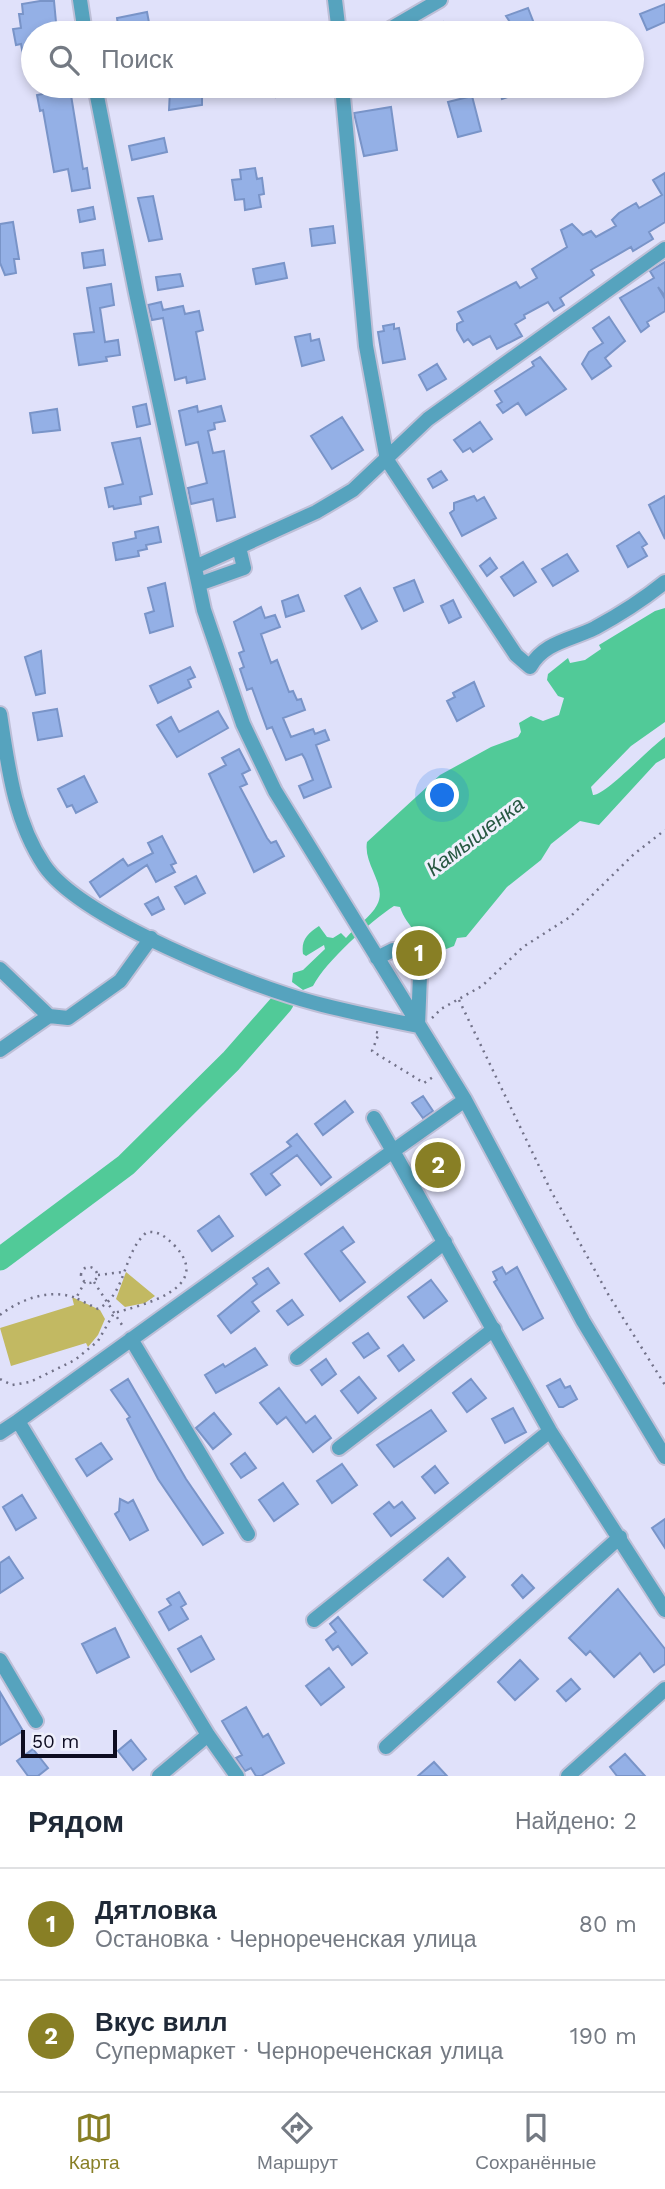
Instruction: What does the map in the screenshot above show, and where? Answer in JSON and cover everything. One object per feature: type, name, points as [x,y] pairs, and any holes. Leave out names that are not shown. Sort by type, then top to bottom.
[{"type":"street","points":[[80,0],[83,21]]},
{"type":"street","points":[[335,0],[337,21]]},
{"type":"street","points":[[404,21],[440,0]]},
{"type":"street","points":[[97,98],[199,584],[212,638],[252,746],[275,791],[465,1100],[583,1321],[665,1457]]},
{"type":"street","points":[[343,98],[366,346],[387,460],[516,655],[530,667],[546,647],[595,627],[665,582]]},
{"type":"street","points":[[195,567],[336,501],[387,460],[428,419],[665,248]]},
{"type":"street","points":[[199,584],[244,568],[239,547]]},
{"type":"street","points":[[0,714],[20,816],[45,866],[79,900],[151,938],[312,1002],[418,1026]]},
{"type":"street","points":[[0,969],[49,1016],[68,1018],[120,981],[151,938]]},
{"type":"street","points":[[377,958],[393,950],[400,951],[420,975],[418,1026]]},
{"type":"street","points":[[0,1050],[49,1016]]},
{"type":"street","points":[[0,1433],[465,1100]]},
{"type":"street","points":[[374,1118],[550,1431],[665,1610]]},
{"type":"street","points":[[297,1358],[445,1242]]},
{"type":"street","points":[[339,1448],[494,1329]]},
{"type":"street","points":[[131,1339],[248,1534]]},
{"type":"street","points":[[18,1421],[208,1735],[237,1776]]},
{"type":"street","points":[[314,1620],[550,1431]]},
{"type":"street","points":[[386,1747],[620,1537]]},
{"type":"street","points":[[0,1660],[36,1721]]},
{"type":"street","points":[[568,1776],[665,1689]]},
{"type":"street","points":[[159,1776],[208,1735]]},
{"type":"path","points":[[428,1040],[428,1023],[441,1009],[482,986],[523,947],[570,917],[634,854],[665,830]]},
{"type":"path","points":[[459,1000],[551,1191],[608,1294],[665,1385]]},
{"type":"path","points":[[366,1029],[379,1033],[372,1051],[424,1083],[441,1072],[438,1068]]},
{"type":"path","points":[[0,1315],[26,1299],[54,1293],[76,1298],[98,1309],[108,1304],[114,1296],[137,1240],[147,1232],[160,1234],[170,1241],[184,1256],[188,1266],[184,1280],[156,1300],[114,1313],[97,1341],[75,1360],[30,1382],[12,1385],[0,1379]]},
{"type":"path","points":[[85,1282],[81,1275],[87,1267],[96,1271],[98,1276]]},
{"type":"path","points":[[94,1282],[98,1276],[123,1272]]},
{"type":"path","points":[[85,1282],[94,1282]]},
{"type":"path","points":[[76,1298],[85,1282]]},
{"type":"path","points":[[94,1282],[131,1339]]},
{"type":"shaded area","points":[[126,1272],[155,1296],[145,1303],[125,1307],[116,1299]]},
{"type":"shaded area","points":[[72,1297],[100,1310],[105,1319],[98,1335],[88,1347],[86,1343],[11,1366],[0,1328],[74,1305]]},
{"type":"water","points":[[665,608],[665,722],[631,746],[591,787],[593,795],[607,788],[665,737],[665,758],[656,763],[599,825],[580,821],[551,844],[541,860],[507,887],[466,937],[457,938],[454,946],[441,951],[435,947],[411,927],[400,907],[394,906],[350,942],[313,986],[303,990],[292,982],[293,973],[303,970],[325,949],[324,945],[306,956],[303,954],[304,941],[311,932],[319,926],[327,937],[333,938],[341,933],[346,938],[377,905],[380,890],[368,859],[367,842],[440,775],[491,747],[518,737],[521,732],[519,723],[531,716],[543,721],[559,715],[564,698],[558,696],[547,680],[548,674],[568,658],[570,663],[585,660],[601,649],[599,645],[655,611]]},
{"type":"building","points":[[54,1],[56,21],[21,21],[21,28],[19,14],[23,14],[22,4]]},
{"type":"building","points":[[665,4],[665,22],[647,30],[640,14]]},
{"type":"building","points":[[528,8],[533,21],[509,21],[506,16]]},
{"type":"building","points":[[147,12],[149,21],[117,21],[117,18]]},
{"type":"building","points":[[21,28],[21,44],[16,45],[13,29]]},
{"type":"building","points":[[38,98],[71,98],[83,169],[87,168],[90,188],[72,191],[68,169],[54,172],[43,110],[40,111]]},
{"type":"building","points":[[170,98],[202,98],[202,105],[169,110]]},
{"type":"building","points":[[473,98],[481,131],[458,137],[448,102]]},
{"type":"building","points":[[391,107],[397,150],[364,156],[354,113]]},
{"type":"building","points":[[164,138],[167,152],[132,160],[129,146]]},
{"type":"building","points":[[255,168],[257,179],[262,178],[264,194],[259,195],[261,207],[245,210],[244,199],[235,200],[232,180],[241,179],[240,170]]},
{"type":"building","points":[[665,173],[665,222],[649,232],[653,239],[633,251],[631,247],[591,270],[594,275],[560,298],[564,305],[554,311],[548,302],[524,315],[525,318],[515,324],[522,336],[497,349],[490,336],[473,345],[468,339],[464,342],[457,330],[457,324],[463,321],[458,312],[516,282],[520,288],[537,278],[532,269],[567,247],[561,230],[572,224],[583,235],[591,231],[596,237],[616,226],[612,220],[619,213],[636,203],[639,208],[662,195],[653,180]]},
{"type":"building","points":[[153,196],[162,239],[149,241],[138,198]]},
{"type":"building","points":[[93,207],[95,219],[80,222],[78,210]]},
{"type":"building","points":[[13,222],[19,259],[14,259],[16,273],[5,275],[0,263],[0,224]]},
{"type":"building","points":[[333,226],[335,243],[312,246],[310,229]]},
{"type":"building","points":[[103,250],[105,265],[84,268],[82,253]]},
{"type":"building","points":[[665,262],[665,296],[658,287],[665,299],[665,311],[647,322],[649,326],[641,332],[620,298],[654,278],[650,271]]},
{"type":"building","points":[[284,263],[287,278],[256,284],[253,269]]},
{"type":"building","points":[[180,274],[183,286],[158,290],[156,277]]},
{"type":"building","points":[[111,284],[114,305],[100,308],[105,342],[118,340],[120,355],[106,357],[107,361],[79,365],[74,334],[94,332],[87,288]]},
{"type":"building","points":[[161,302],[163,310],[183,306],[185,314],[199,311],[203,330],[196,332],[205,379],[187,383],[186,377],[175,380],[163,318],[152,320],[148,305]]},
{"type":"building","points":[[609,317],[625,341],[605,358],[611,366],[592,379],[582,364],[589,352],[603,343],[593,328]]},
{"type":"building","points":[[394,324],[394,329],[399,328],[405,359],[383,363],[378,332],[384,331],[383,326]]},
{"type":"building","points":[[310,334],[311,341],[319,339],[324,360],[302,366],[295,337]]},
{"type":"building","points":[[540,357],[566,389],[526,415],[518,403],[503,413],[497,405],[502,402],[495,391],[534,366],[532,362]]},
{"type":"building","points":[[437,364],[446,379],[427,390],[419,375]]},
{"type":"building","points":[[146,404],[150,424],[137,427],[133,407]]},
{"type":"building","points":[[197,406],[198,412],[221,406],[225,421],[214,423],[215,429],[208,431],[213,453],[224,451],[235,517],[217,521],[213,499],[191,504],[188,488],[207,483],[198,442],[186,445],[179,411]]},
{"type":"building","points":[[57,409],[60,430],[33,433],[30,413]]},
{"type":"building","points":[[342,417],[363,450],[332,469],[311,436]]},
{"type":"building","points":[[480,422],[492,439],[473,452],[470,448],[463,452],[454,440]]},
{"type":"building","points":[[140,438],[152,494],[140,497],[141,504],[114,509],[113,506],[109,507],[105,488],[123,484],[112,443]]},
{"type":"building","points":[[441,471],[447,480],[433,488],[428,479]]},
{"type":"building","points":[[474,496],[477,501],[484,497],[496,518],[462,536],[450,513],[454,510],[454,503]]},
{"type":"building","points":[[665,496],[665,539],[649,505]]},
{"type":"building","points":[[158,527],[161,542],[146,545],[147,549],[138,551],[139,556],[116,560],[113,543],[136,538],[135,532]]},
{"type":"building","points":[[639,532],[647,544],[642,547],[647,556],[628,567],[617,546]]},
{"type":"building","points":[[567,554],[578,571],[553,586],[542,569]]},
{"type":"building","points":[[490,558],[497,568],[487,576],[480,566]]},
{"type":"building","points":[[523,562],[536,582],[514,596],[501,577]]},
{"type":"building","points":[[414,580],[423,602],[404,611],[394,588]]},
{"type":"building","points":[[165,583],[173,626],[150,633],[145,614],[154,611],[148,588]]},
{"type":"building","points":[[360,588],[377,621],[362,629],[345,596]]},
{"type":"building","points":[[298,595],[304,611],[286,617],[282,601]]},
{"type":"building","points":[[453,600],[461,617],[449,623],[441,606]]},
{"type":"building","points":[[261,607],[265,618],[275,615],[280,627],[261,634],[271,663],[277,660],[289,692],[293,691],[297,700],[301,699],[305,710],[283,718],[291,737],[313,729],[315,734],[325,730],[329,740],[316,745],[331,787],[304,798],[299,786],[313,780],[305,759],[302,754],[286,760],[272,727],[267,729],[252,688],[247,690],[240,669],[244,667],[239,653],[244,651],[234,622]]},
{"type":"building","points":[[41,651],[45,693],[36,695],[25,657]]},
{"type":"building","points":[[190,667],[195,677],[188,680],[191,687],[158,703],[150,686]]},
{"type":"building","points":[[474,682],[484,706],[457,721],[447,701],[455,697],[453,693]]},
{"type":"building","points":[[57,709],[62,736],[38,740],[33,713]]},
{"type":"building","points":[[218,711],[228,728],[177,757],[157,725],[171,717],[179,732]]},
{"type":"building","points":[[239,749],[250,770],[242,774],[247,784],[240,787],[267,838],[271,843],[276,841],[284,856],[254,872],[209,774],[226,765],[222,758]]},
{"type":"building","points":[[84,776],[97,802],[76,813],[72,805],[67,807],[58,789]]},
{"type":"building","points":[[162,836],[176,863],[171,865],[175,872],[156,882],[147,865],[100,897],[90,882],[123,859],[128,866],[153,853],[148,843]]},
{"type":"building","points":[[196,876],[205,893],[185,904],[175,887]]},
{"type":"building","points":[[158,897],[164,909],[152,915],[145,904]]},
{"type":"building","points":[[423,1096],[433,1111],[423,1118],[412,1103]]},
{"type":"building","points":[[345,1101],[353,1112],[323,1135],[315,1124]]},
{"type":"building","points":[[297,1134],[331,1177],[321,1185],[297,1155],[271,1174],[280,1185],[266,1195],[251,1174],[291,1146],[287,1142]]},
{"type":"building","points":[[443,1148],[455,1169],[433,1181],[421,1160]]},
{"type":"building","points":[[219,1216],[233,1236],[212,1251],[198,1231]]},
{"type":"building","points":[[343,1227],[354,1242],[341,1251],[365,1282],[340,1301],[305,1254]]},
{"type":"building","points":[[502,1267],[506,1274],[517,1267],[543,1318],[523,1330],[494,1282],[497,1280],[493,1272]]},
{"type":"building","points":[[268,1268],[279,1283],[252,1302],[259,1311],[231,1333],[218,1316],[257,1284],[253,1278]]},
{"type":"building","points":[[431,1280],[447,1301],[424,1318],[408,1297]]},
{"type":"building","points":[[292,1300],[303,1315],[288,1325],[277,1311]]},
{"type":"building","points":[[368,1333],[379,1348],[364,1358],[353,1343]]},
{"type":"building","points":[[403,1345],[414,1360],[399,1371],[388,1356]]},
{"type":"building","points":[[255,1348],[267,1365],[216,1393],[205,1375],[223,1364],[225,1367]]},
{"type":"building","points":[[326,1359],[336,1374],[322,1385],[311,1370]]},
{"type":"building","points":[[359,1377],[376,1398],[358,1413],[341,1391]]},
{"type":"building","points":[[128,1379],[186,1479],[223,1533],[203,1545],[158,1479],[127,1419],[130,1417],[111,1390]]},
{"type":"building","points":[[471,1379],[486,1398],[467,1412],[453,1393]]},
{"type":"building","points":[[560,1379],[565,1388],[570,1386],[577,1399],[563,1407],[559,1407],[547,1386]]},
{"type":"building","points":[[279,1388],[306,1423],[315,1416],[331,1438],[313,1452],[286,1417],[277,1424],[260,1403]]},
{"type":"building","points":[[513,1408],[526,1432],[505,1443],[492,1419]]},
{"type":"building","points":[[431,1410],[446,1431],[394,1467],[377,1445]]},
{"type":"building","points":[[214,1413],[231,1434],[213,1449],[196,1428]]},
{"type":"building","points":[[101,1443],[112,1459],[87,1476],[76,1459]]},
{"type":"building","points":[[245,1453],[256,1468],[241,1478],[231,1464]]},
{"type":"building","points":[[342,1464],[357,1485],[332,1503],[317,1481]]},
{"type":"building","points":[[435,1466],[448,1483],[435,1493],[422,1477]]},
{"type":"building","points":[[283,1483],[298,1504],[274,1521],[259,1500]]},
{"type":"building","points":[[22,1495],[36,1518],[16,1530],[3,1507]]},
{"type":"building","points":[[120,1499],[128,1503],[133,1500],[148,1530],[130,1540],[115,1514],[119,1511]]},
{"type":"building","points":[[389,1502],[394,1508],[402,1502],[415,1518],[391,1536],[374,1514]]},
{"type":"building","points":[[665,1519],[665,1548],[652,1528]]},
{"type":"building","points":[[9,1557],[23,1578],[0,1593],[0,1563]]},
{"type":"building","points":[[448,1558],[465,1577],[443,1597],[424,1580]]},
{"type":"building","points":[[522,1575],[534,1588],[523,1598],[512,1585]]},
{"type":"building","points":[[618,1589],[665,1649],[665,1664],[654,1672],[640,1653],[614,1677],[590,1651],[586,1655],[569,1638]]},
{"type":"building","points":[[179,1592],[186,1604],[181,1607],[188,1619],[169,1630],[159,1612],[171,1605],[167,1599]]},
{"type":"building","points":[[338,1617],[367,1653],[352,1665],[338,1646],[333,1650],[326,1640],[336,1632],[330,1624]]},
{"type":"building","points":[[115,1628],[129,1657],[97,1673],[82,1644]]},
{"type":"building","points":[[201,1636],[214,1659],[191,1672],[178,1649]]},
{"type":"building","points":[[520,1660],[538,1679],[515,1700],[498,1682]]},
{"type":"building","points":[[329,1668],[344,1687],[321,1705],[306,1686]]},
{"type":"building","points":[[571,1679],[580,1689],[566,1701],[557,1691]]},
{"type":"building","points":[[0,1692],[23,1731],[0,1745]]},
{"type":"building","points":[[246,1707],[263,1737],[268,1734],[284,1763],[261,1776],[256,1776],[251,1768],[245,1771],[236,1758],[242,1755],[222,1721]]},
{"type":"building","points":[[131,1740],[146,1759],[133,1770],[118,1751]]},
{"type":"building","points":[[33,1749],[48,1768],[38,1776],[28,1776],[17,1761]]},
{"type":"building","points":[[625,1754],[645,1776],[617,1776],[610,1767]]},
{"type":"building","points":[[434,1762],[447,1776],[418,1776]]},
{"type":"waterway","name":"Камышенка","points":[[0,1259],[126,1165],[231,1061],[282,1003]]},
{"type":"place","name":"Дятловка","points":[[419,953]]},
{"type":"place","name":"Вкус вилл","points":[[438,1165]]}]
